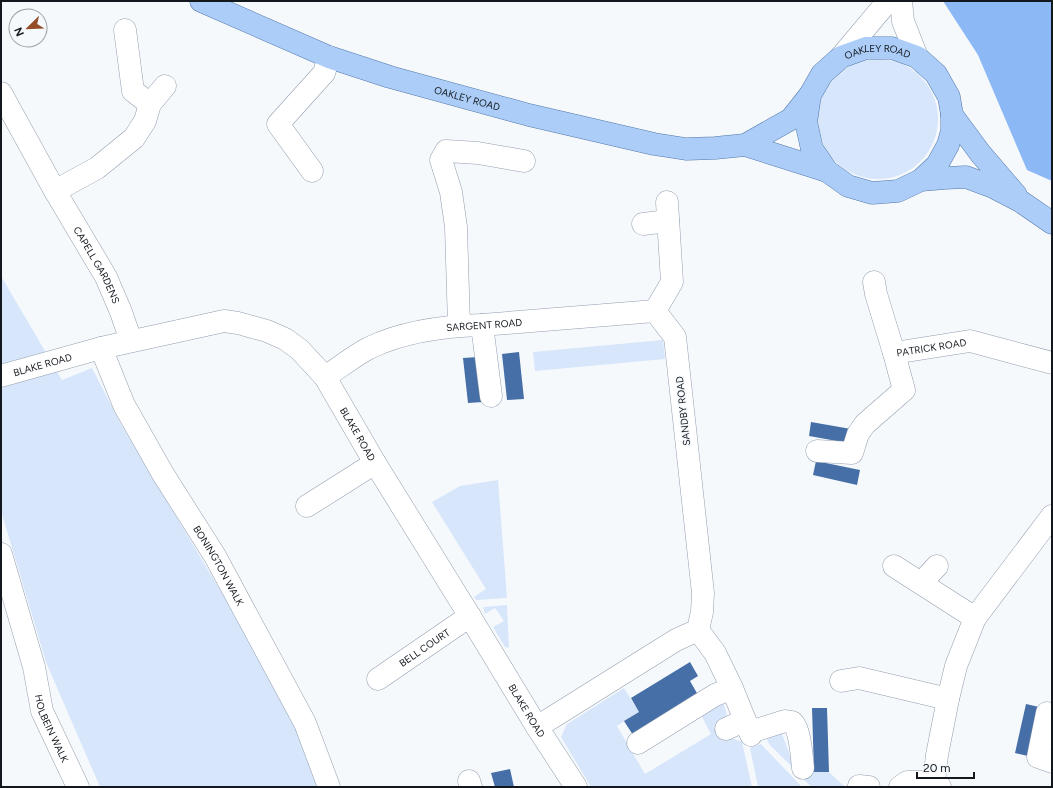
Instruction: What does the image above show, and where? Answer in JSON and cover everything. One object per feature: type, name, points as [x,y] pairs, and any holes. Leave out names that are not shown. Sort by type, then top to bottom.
[{"type":"main road","name":"OAKLEY ROAD","points":[[201,1],[329,57],[390,77],[529,115],[654,144],[686,149],[745,145],[790,119],[810,95],[822,74],[841,57],[866,48],[892,48],[917,57],[936,74],[949,97],[952,116],[952,131],[948,145],[937,165],[921,180],[898,191],[872,193],[848,186],[827,172],[745,145]]},
{"type":"main road","name":"OAKLEY ROAD","points":[[810,95],[806,122],[812,149],[827,172]]},
{"type":"main road","name":"OAKLEY ROAD","points":[[952,116],[1020,200]]},
{"type":"main road","name":"OAKLEY ROAD","points":[[921,180],[966,177],[993,187],[1020,200],[1052,223]]},
{"type":"street","points":[[841,57],[888,1]]},
{"type":"street","points":[[901,1],[903,21],[917,57]]},
{"type":"street","points":[[125,30],[133,91],[150,104]]},
{"type":"street","points":[[312,170],[278,124],[324,73],[329,57]]},
{"type":"street","points":[[55,191],[97,168],[134,138],[145,121],[150,104],[165,86]]},
{"type":"street","name":"CAPELL GARDENS","points":[[1,93],[55,191],[106,277],[121,312],[131,341]]},
{"type":"street","points":[[459,325],[456,227],[451,192],[441,160],[446,151],[478,152],[524,161]]},
{"type":"street","points":[[643,224],[667,212],[672,282],[655,311]]},
{"type":"street","points":[[874,282],[876,294],[894,352]]},
{"type":"street","name":"SARGENT ROAD","points":[[325,377],[368,348],[416,332],[459,325],[482,325],[655,311]]},
{"type":"street","name":"SANDBY ROAD","points":[[655,311],[675,337],[703,593],[702,612],[698,630]]},
{"type":"street","name":"BLAKE ROAD","points":[[1,376],[101,348],[224,321],[238,323],[267,331],[285,339],[299,349],[325,377],[375,463],[470,616],[536,727],[576,787]]},
{"type":"street","points":[[482,325],[491,396]]},
{"type":"street","name":"PATRICK ROAD","points":[[817,451],[852,453],[858,434],[865,424],[904,390],[894,352],[970,341],[1052,363]]},
{"type":"street","name":"BONINGTON WALK","points":[[101,348],[124,405],[164,474],[215,556],[305,723],[329,787]]},
{"type":"street","points":[[307,506],[375,463]]},
{"type":"street","points":[[904,784],[937,784],[937,755],[948,699],[956,666],[975,618],[1052,516]]},
{"type":"street","name":"HOLBEIN WALK","points":[[1,554],[34,667],[42,711],[78,787]]},
{"type":"street","points":[[894,566],[975,618]]},
{"type":"street","points":[[921,583],[936,566]]},
{"type":"street","name":"BELL COURT","points":[[378,679],[470,616]]},
{"type":"street","points":[[536,727],[676,640],[698,630],[715,653],[732,688],[743,729],[785,721],[791,722],[796,726],[799,737],[803,768]]},
{"type":"street","points":[[841,681],[859,678],[948,699]]},
{"type":"street","points":[[638,744],[715,695],[732,688]]},
{"type":"street","points":[[1047,713],[1038,757],[1052,762]]},
{"type":"shaded area","points":[[943,1],[1052,1],[1052,181],[1027,170],[978,55]]},
{"type":"shaded area","points":[[878,59],[901,64],[911,69],[920,77],[928,86],[933,96],[938,119],[933,142],[928,152],[920,161],[911,169],[901,174],[878,179],[855,174],[845,169],[836,161],[828,152],[823,142],[818,119],[823,96],[828,86],[836,77],[845,69],[855,64]]},
{"type":"shaded area","points":[[1,276],[62,380],[92,368],[122,426],[283,695],[321,787],[100,787],[46,662],[1,511]]},
{"type":"shaded area","points":[[663,340],[665,359],[535,371],[533,352]]},
{"type":"shaded area","points":[[498,480],[507,598],[476,600],[474,597],[486,589],[432,502],[460,486]]},
{"type":"shaded area","points":[[507,605],[509,648],[505,647],[493,627],[504,621],[495,608],[485,614],[483,607]]},
{"type":"shaded area","points":[[624,688],[639,712],[617,726],[645,774],[711,734],[702,714],[722,699],[727,715],[715,725],[721,740],[729,737],[742,742],[752,787],[591,787],[561,737],[567,724]]},
{"type":"shaded area","points":[[779,731],[782,734],[796,771],[769,744],[765,735]]},
{"type":"shaded area","points":[[761,744],[802,787],[758,787],[750,748]]},
{"type":"shaded area","points":[[814,772],[829,772],[845,787],[812,787],[804,780]]},
{"type":"building","points":[[519,352],[524,399],[507,400],[502,354]]},
{"type":"building","points":[[478,357],[483,402],[468,403],[463,358]]},
{"type":"building","points":[[811,422],[851,429],[848,443],[809,436]]},
{"type":"building","points":[[816,461],[860,470],[857,485],[813,475]]},
{"type":"building","points":[[690,662],[698,676],[690,681],[698,695],[633,735],[624,721],[639,712],[631,698]]},
{"type":"building","points":[[1026,704],[1039,707],[1028,756],[1015,753]]},
{"type":"building","points":[[812,708],[827,708],[829,772],[814,772]]},
{"type":"building","points":[[510,769],[514,787],[495,787],[491,773]]}]
